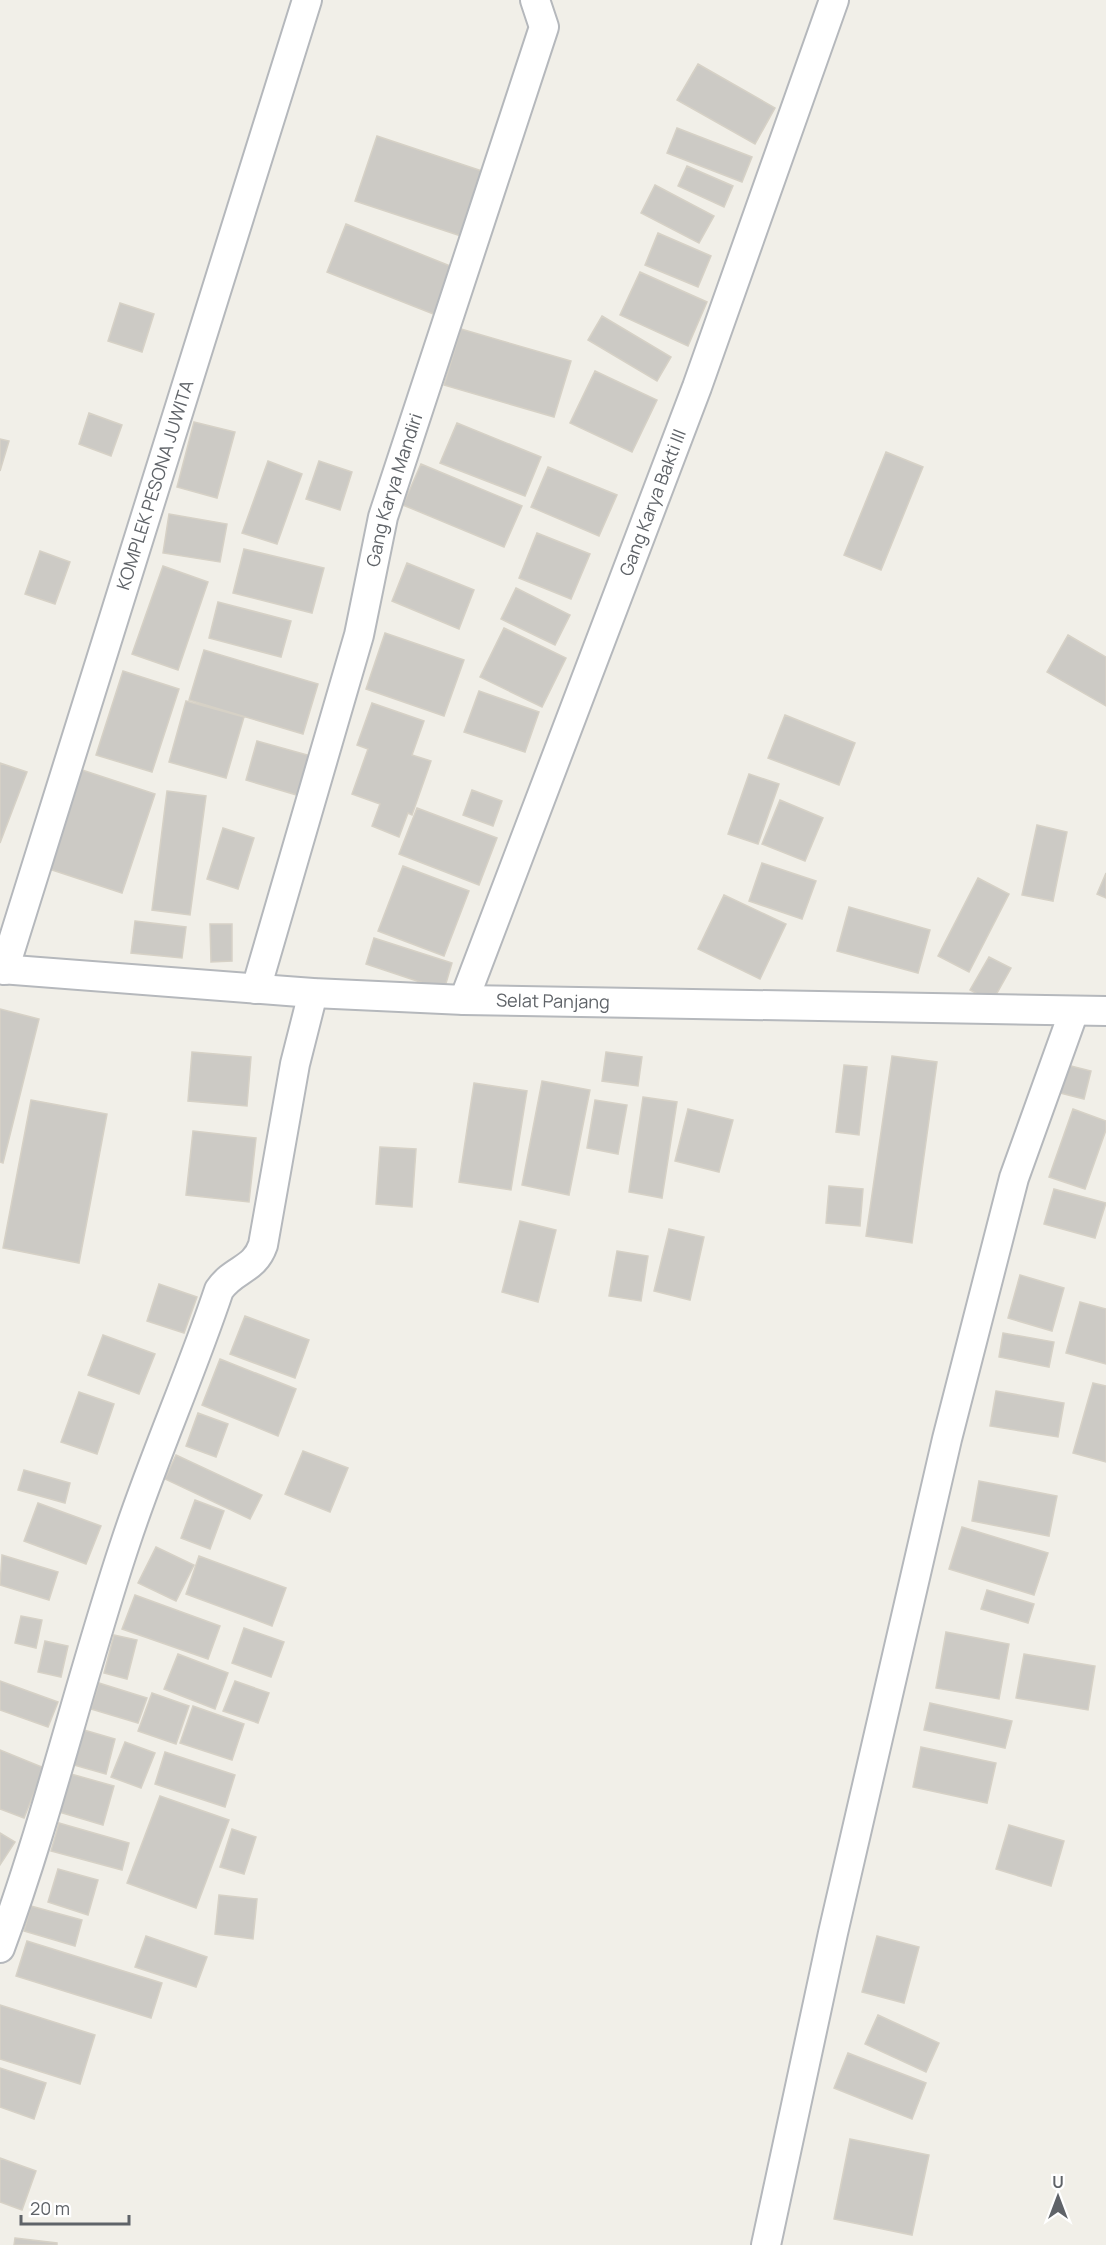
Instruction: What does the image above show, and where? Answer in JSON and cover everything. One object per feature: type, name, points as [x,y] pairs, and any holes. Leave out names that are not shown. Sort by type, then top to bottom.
[{"type":"street","name":"KOMPLEK PESONA JUWITA","points":[[2,970],[307,0]]},
{"type":"street","name":"Gang Karya Mandiri","points":[[256,989],[359,635],[383,517],[544,27],[535,0]]},
{"type":"street","name":"Gang Karya Bakti III","points":[[464,1000],[697,387],[834,0]]},
{"type":"street","name":"Selat Panjang","points":[[2,970],[313,993],[464,1000],[1106,1011]]},
{"type":"street","points":[[0,1948],[25,1880],[126,1539],[182,1396],[219,1290],[230,1276],[256,1261],[263,1245],[295,1064],[313,993]]},
{"type":"street","points":[[766,2245],[833,1933],[946,1439],[1014,1178],[1074,1011]]},
{"type":"building","points":[[698,64],[775,108],[755,144],[677,100]]},
{"type":"building","points":[[677,128],[752,157],[742,182],[667,153]]},
{"type":"building","points":[[377,136],[491,174],[470,239],[355,201]]},
{"type":"building","points":[[687,166],[733,186],[724,207],[678,186]]},
{"type":"building","points":[[655,185],[714,216],[699,243],[641,213]]},
{"type":"building","points":[[346,224],[460,270],[441,317],[327,272]]},
{"type":"building","points":[[658,233],[711,256],[698,287],[645,265]]},
{"type":"building","points":[[640,272],[707,302],[688,346],[620,315]]},
{"type":"building","points":[[120,303],[154,314],[142,352],[108,341]]},
{"type":"building","points":[[602,316],[671,357],[657,381],[588,340]]},
{"type":"building","points":[[461,329],[571,361],[554,417],[444,385]]},
{"type":"building","points":[[595,371],[657,400],[632,452],[570,423]]},
{"type":"building","points":[[89,413],[122,425],[111,456],[79,444]]},
{"type":"building","points":[[194,422],[235,432],[217,498],[177,487]]},
{"type":"building","points":[[457,423],[541,457],[525,496],[440,463]]},
{"type":"building","points":[[0,439],[9,441],[0,471]]},
{"type":"building","points":[[886,452],[923,467],[881,570],[844,555]]},
{"type":"building","points":[[268,461],[302,474],[277,544],[242,533]]},
{"type":"building","points":[[319,461],[352,472],[340,510],[306,499]]},
{"type":"building","points":[[421,464],[522,506],[504,547],[403,505]]},
{"type":"building","points":[[548,467],[617,495],[599,536],[531,507]]},
{"type":"building","points":[[169,514],[227,524],[220,562],[163,553]]},
{"type":"building","points":[[537,533],[590,554],[571,599],[519,578]]},
{"type":"building","points":[[244,549],[324,568],[312,613],[233,593]]},
{"type":"building","points":[[40,551],[70,562],[55,604],[25,594]]},
{"type":"building","points":[[407,563],[474,590],[459,629],[392,601]]},
{"type":"building","points":[[163,566],[208,582],[178,670],[132,654]]},
{"type":"building","points":[[516,588],[570,615],[555,645],[501,619]]},
{"type":"building","points":[[218,602],[291,621],[281,657],[209,638]]},
{"type":"building","points":[[504,628],[566,658],[542,707],[480,677]]},
{"type":"building","points":[[385,633],[464,660],[444,716],[366,689]]},
{"type":"building","points":[[1068,635],[1106,657],[1106,706],[1047,672]]},
{"type":"building","points":[[204,650],[318,684],[303,734],[189,700]]},
{"type":"building","points":[[123,671],[179,689],[152,772],[96,755]]},
{"type":"building","points":[[479,691],[539,712],[525,752],[464,732]]},
{"type":"building","points":[[186,701],[244,717],[226,778],[169,762]]},
{"type":"building","points":[[372,703],[424,721],[412,755],[431,761],[412,815],[408,813],[399,837],[372,826],[380,804],[352,794],[368,749],[357,745]]},
{"type":"building","points":[[785,715],[855,743],[839,785],[768,758]]},
{"type":"building","points":[[257,741],[311,756],[300,796],[246,780]]},
{"type":"building","points":[[0,763],[27,772],[0,843]]},
{"type":"building","points":[[76,768],[155,794],[122,893],[43,867]]},
{"type":"building","points":[[749,774],[779,784],[758,844],[728,834]]},
{"type":"building","points":[[472,790],[502,801],[493,826],[463,815]]},
{"type":"building","points":[[167,791],[206,796],[190,915],[152,910]]},
{"type":"building","points":[[780,800],[823,818],[805,861],[762,844]]},
{"type":"building","points":[[417,808],[497,838],[479,885],[399,854]]},
{"type":"building","points":[[1037,825],[1067,832],[1053,901],[1022,895]]},
{"type":"building","points":[[223,828],[254,838],[238,889],[207,879]]},
{"type":"building","points":[[762,863],[816,881],[802,919],[749,901]]},
{"type":"building","points":[[403,866],[469,891],[444,956],[378,931]]},
{"type":"building","points":[[1106,873],[1106,898],[1097,894]]},
{"type":"building","points":[[978,878],[1009,894],[969,972],[938,956]]},
{"type":"building","points":[[724,895],[786,924],[760,979],[698,949]]},
{"type":"building","points":[[849,907],[930,930],[918,973],[837,951]]},
{"type":"building","points":[[135,921],[186,927],[182,958],[131,953]]},
{"type":"building","points":[[210,924],[232,924],[232,961],[211,962]]},
{"type":"building","points":[[374,938],[452,963],[444,990],[366,964]]},
{"type":"building","points":[[989,957],[1011,968],[992,1002],[970,990]]},
{"type":"building","points":[[0,1009],[39,1019],[3,1163],[0,1162]]},
{"type":"building","points":[[192,1052],[251,1057],[247,1106],[188,1101]]},
{"type":"building","points":[[606,1052],[642,1057],[638,1086],[602,1081]]},
{"type":"building","points":[[892,1056],[937,1062],[912,1243],[866,1236]]},
{"type":"building","points":[[844,1065],[867,1067],[859,1135],[836,1132]]},
{"type":"building","points":[[1067,1065],[1091,1071],[1084,1099],[1060,1093]]},
{"type":"building","points":[[542,1081],[590,1090],[569,1195],[522,1185]]},
{"type":"building","points":[[474,1083],[527,1091],[511,1190],[459,1182]]},
{"type":"building","points":[[643,1097],[677,1102],[662,1198],[629,1192]]},
{"type":"building","points":[[31,1100],[107,1114],[79,1263],[3,1248]]},
{"type":"building","points":[[595,1100],[627,1105],[618,1154],[587,1148]]},
{"type":"building","points":[[688,1109],[733,1120],[719,1172],[675,1161]]},
{"type":"building","points":[[1073,1109],[1106,1121],[1106,1130],[1085,1189],[1049,1177]]},
{"type":"building","points":[[193,1131],[256,1138],[249,1202],[186,1195]]},
{"type":"building","points":[[380,1147],[416,1149],[412,1207],[376,1204]]},
{"type":"building","points":[[829,1186],[863,1189],[860,1226],[826,1223]]},
{"type":"building","points":[[1054,1189],[1106,1203],[1095,1238],[1044,1224]]},
{"type":"building","points":[[520,1221],[556,1230],[538,1302],[502,1292]]},
{"type":"building","points":[[669,1229],[704,1237],[690,1300],[654,1291]]},
{"type":"building","points":[[617,1251],[648,1256],[641,1301],[609,1296]]},
{"type":"building","points":[[1020,1275],[1064,1288],[1052,1331],[1008,1318]]},
{"type":"building","points":[[159,1284],[197,1297],[184,1333],[147,1321]]},
{"type":"building","points":[[1080,1302],[1106,1309],[1106,1364],[1066,1353]]},
{"type":"building","points":[[245,1316],[309,1340],[295,1378],[230,1354]]},
{"type":"building","points":[[1003,1333],[1054,1342],[1049,1367],[999,1357]]},
{"type":"building","points":[[103,1335],[155,1354],[139,1394],[88,1375]]},
{"type":"building","points":[[220,1359],[296,1389],[278,1436],[202,1405]]},
{"type":"building","points":[[1093,1383],[1106,1386],[1106,1462],[1073,1453]]},
{"type":"building","points":[[996,1391],[1064,1403],[1058,1437],[990,1426]]},
{"type":"building","points":[[79,1392],[114,1404],[97,1454],[61,1442]]},
{"type":"building","points":[[198,1413],[228,1424],[216,1457],[186,1446]]},
{"type":"building","points":[[303,1451],[348,1468],[330,1512],[285,1494]]},
{"type":"building","points":[[176,1455],[262,1495],[250,1519],[165,1479]]},
{"type":"building","points":[[24,1470],[70,1483],[65,1503],[18,1490]]},
{"type":"building","points":[[979,1481],[1057,1496],[1049,1536],[972,1521]]},
{"type":"building","points":[[195,1500],[224,1511],[210,1549],[181,1538]]},
{"type":"building","points":[[38,1503],[101,1526],[86,1564],[24,1541]]},
{"type":"building","points":[[962,1527],[1048,1553],[1034,1595],[949,1569]]},
{"type":"building","points":[[156,1547],[194,1565],[176,1601],[138,1583]]},
{"type":"building","points":[[2,1555],[58,1572],[49,1600],[0,1585]]},
{"type":"building","points":[[199,1556],[286,1588],[272,1626],[186,1594]]},
{"type":"building","points":[[987,1590],[1034,1604],[1028,1623],[981,1609]]},
{"type":"building","points":[[135,1595],[220,1626],[208,1659],[122,1629]]},
{"type":"building","points":[[21,1616],[42,1620],[36,1648],[15,1643]]},
{"type":"building","points":[[244,1628],[284,1642],[271,1677],[232,1663]]},
{"type":"building","points":[[946,1632],[1009,1644],[999,1699],[936,1688]]},
{"type":"building","points":[[114,1635],[137,1640],[127,1679],[104,1673]]},
{"type":"building","points":[[45,1641],[68,1646],[61,1677],[38,1672]]},
{"type":"building","points":[[178,1654],[228,1673],[215,1709],[164,1689]]},
{"type":"building","points":[[1024,1654],[1095,1666],[1088,1710],[1016,1698]]},
{"type":"building","points":[[0,1681],[58,1702],[48,1727],[0,1710]]},
{"type":"building","points":[[235,1681],[269,1693],[258,1723],[223,1711]]},
{"type":"building","points":[[99,1683],[147,1698],[138,1723],[91,1709]]},
{"type":"building","points":[[152,1693],[189,1706],[176,1744],[138,1731]]},
{"type":"building","points":[[930,1703],[1012,1721],[1005,1748],[924,1730]]},
{"type":"building","points":[[193,1706],[244,1724],[232,1760],[180,1743]]},
{"type":"building","points":[[84,1730],[115,1739],[106,1774],[74,1765]]},
{"type":"building","points":[[125,1742],[155,1753],[141,1788],[111,1777]]},
{"type":"building","points":[[921,1747],[996,1763],[987,1803],[913,1787]]},
{"type":"building","points":[[0,1750],[44,1768],[24,1818],[0,1809]]},
{"type":"building","points":[[165,1752],[235,1775],[225,1807],[155,1784]]},
{"type":"building","points":[[71,1774],[114,1786],[103,1825],[59,1812]]},
{"type":"building","points":[[160,1796],[229,1820],[196,1908],[127,1883]]},
{"type":"building","points":[[59,1823],[129,1843],[122,1870],[51,1851]]},
{"type":"building","points":[[1009,1825],[1064,1841],[1051,1886],[996,1869]]},
{"type":"building","points":[[232,1829],[256,1837],[244,1874],[220,1867]]},
{"type":"building","points":[[0,1833],[15,1842],[0,1865]]},
{"type":"building","points":[[58,1869],[98,1880],[88,1915],[48,1902]]},
{"type":"building","points":[[219,1895],[257,1899],[253,1939],[215,1934]]},
{"type":"building","points":[[31,1906],[82,1920],[75,1946],[24,1931]]},
{"type":"building","points":[[146,1936],[207,1957],[196,1987],[135,1967]]},
{"type":"building","points":[[877,1936],[919,1947],[904,2003],[862,1992]]},
{"type":"building","points":[[27,1941],[162,1983],[151,2018],[16,1976]]},
{"type":"building","points":[[0,2005],[95,2035],[80,2084],[0,2059]]},
{"type":"building","points":[[878,2015],[939,2043],[926,2072],[865,2044]]},
{"type":"building","points":[[848,2053],[926,2083],[912,2119],[834,2088]]},
{"type":"building","points":[[0,2068],[46,2083],[34,2119],[0,2107]]},
{"type":"building","points":[[850,2139],[929,2155],[912,2235],[834,2219]]},
{"type":"building","points":[[0,2158],[36,2171],[22,2210],[0,2202]]},
{"type":"building","points":[[15,2238],[57,2243],[57,2245],[14,2245]]}]
